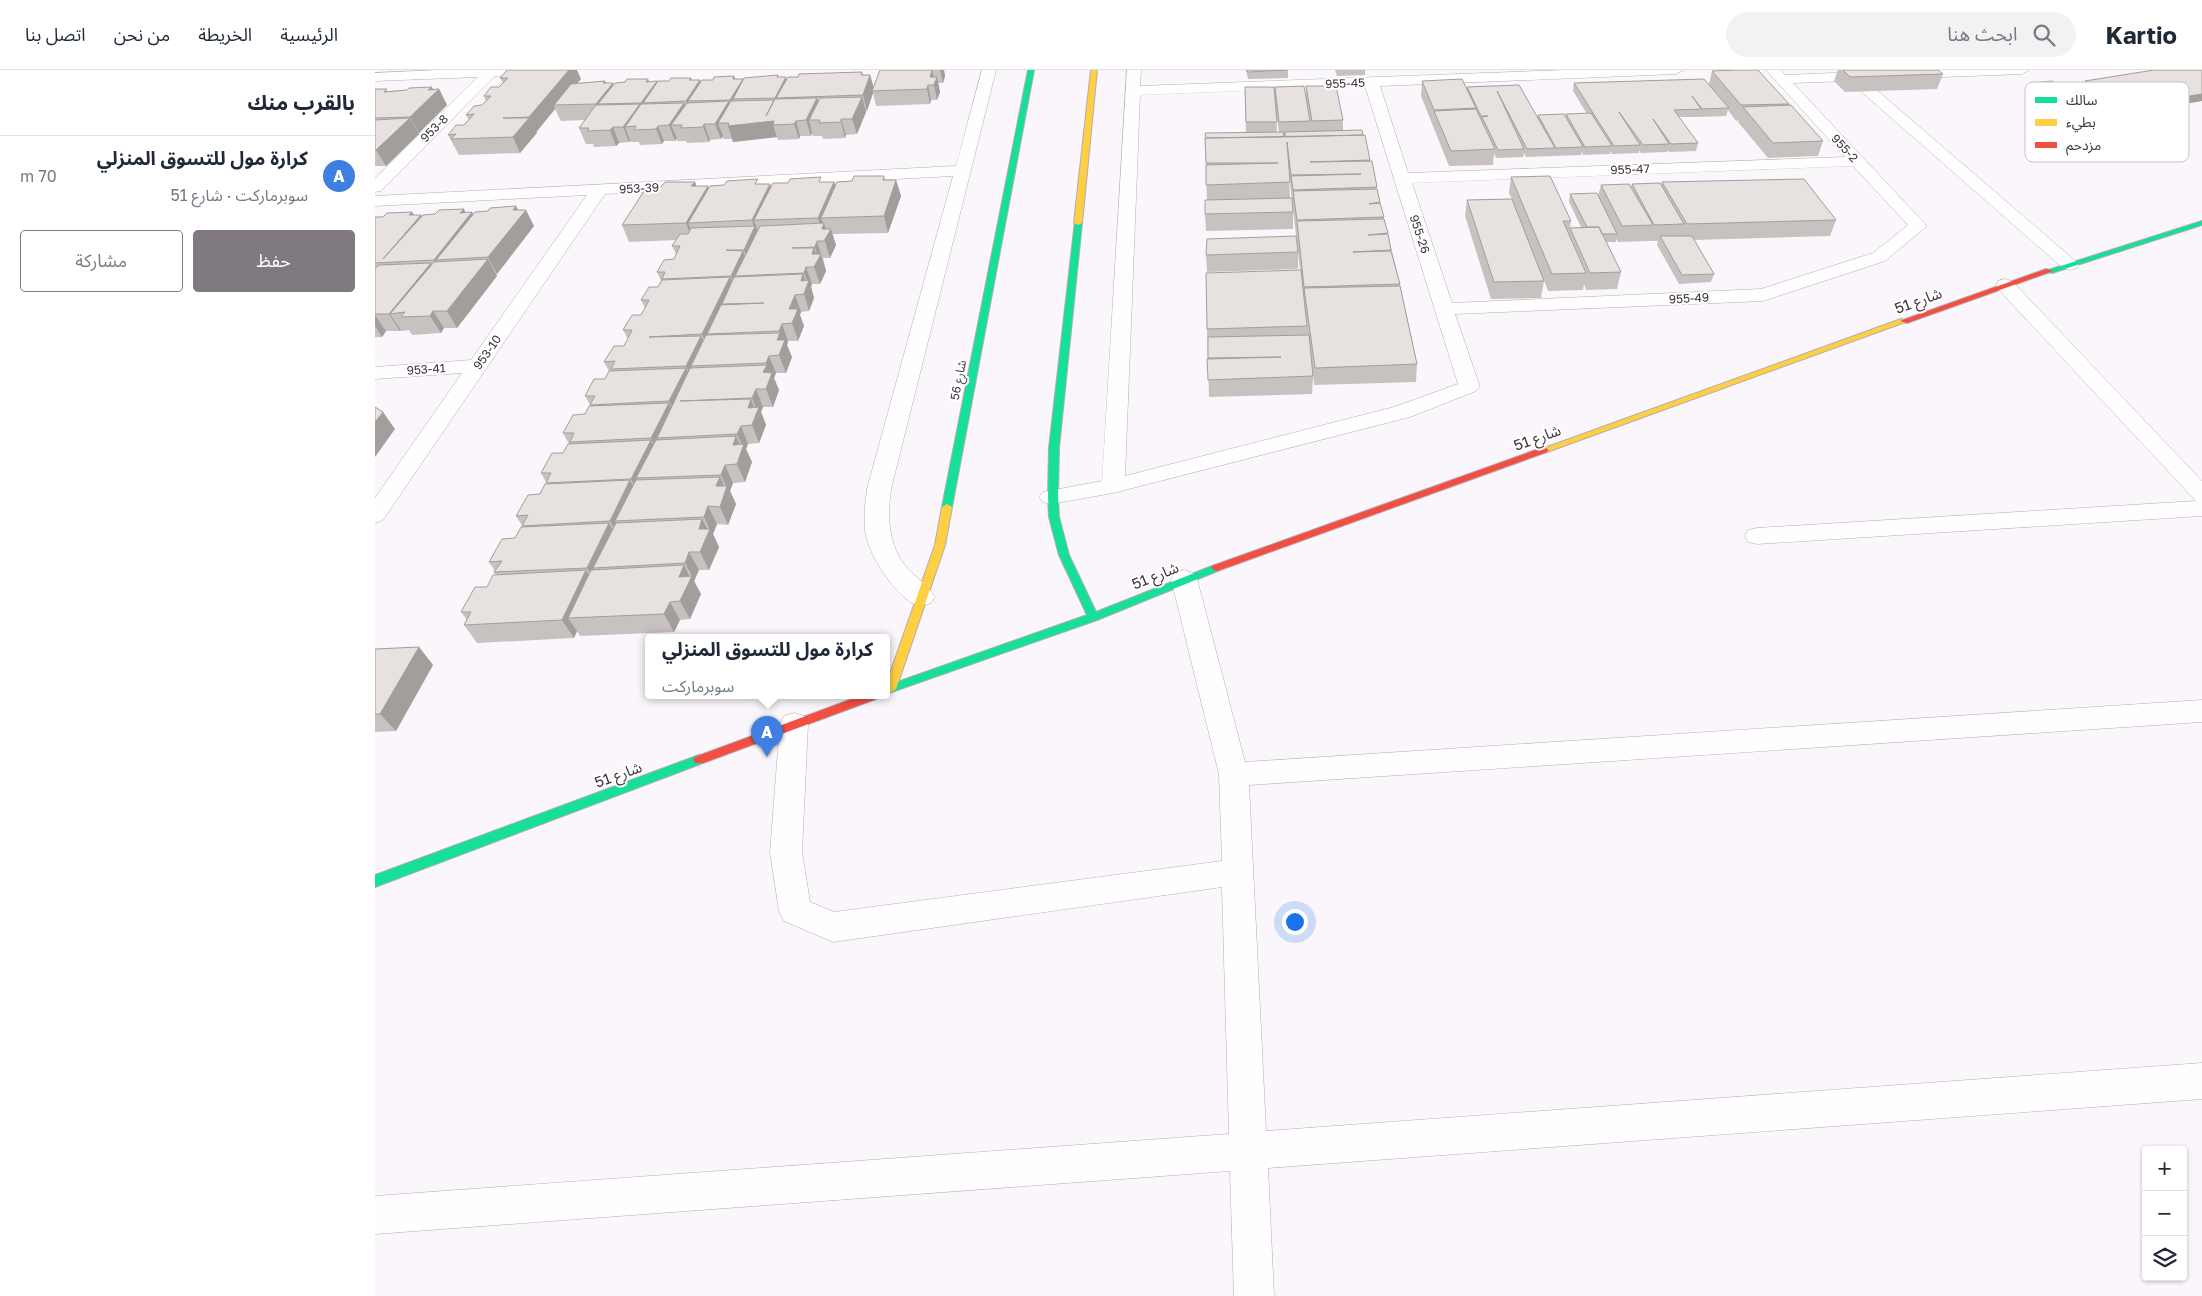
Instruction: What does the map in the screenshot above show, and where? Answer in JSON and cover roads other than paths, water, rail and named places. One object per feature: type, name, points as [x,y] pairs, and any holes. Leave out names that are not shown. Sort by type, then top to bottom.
[{"type":"street","points":[[375,77],[538,70]]},
{"type":"street","points":[[922,597],[901,578],[886,558],[878,536],[875,512],[879,489],[989,70]]},
{"type":"street","name":"شارع 56","points":[[890,685],[940,545],[1031,70]]},
{"type":"street","points":[[1093,70],[1054,448],[1051,497],[1062,556],[1075,586],[1093,617]]},
{"type":"street","points":[[1051,497],[1113,486],[1134,70]]},
{"type":"street","name":"955-45","points":[[1134,90],[1676,70]]},
{"type":"street","points":[[1777,75],[1853,77],[2021,70]]},
{"type":"street","name":"953-8","points":[[375,187],[492,71]]},
{"type":"street","name":"955-2","points":[[1777,75],[1918,226]]},
{"type":"street","points":[[1853,77],[2070,264]]},
{"type":"street","name":"955-26","points":[[1113,486],[1402,412],[1469,387],[1371,82]]},
{"type":"street","name":"955-47","points":[[1402,178],[1857,161]]},
{"type":"street","name":"953-39","points":[[375,201],[962,171]]},
{"type":"street","name":"953-10","points":[[375,515],[599,190]]},
{"type":"street","name":"شارع 51","points":[[890,689],[1093,617],[1184,579],[2005,285],[2202,222]]},
{"type":"street","name":"955-49","points":[[1444,309],[1763,295],[1879,257],[1918,226]]},
{"type":"street","points":[[2005,285],[2202,495]]},
{"type":"street","name":"953-41","points":[[375,373],[478,366]]},
{"type":"street","points":[[1757,536],[2202,508]]},
{"type":"street","points":[[1184,579],[1234,774],[1254,1296]]},
{"type":"street","name":"شارع 51","points":[[375,881],[864,699]]},
{"type":"street","points":[[1234,774],[2202,712]]},
{"type":"street","points":[[794,724],[786,852],[795,911],[833,927],[1237,872]]},
{"type":"street","points":[[375,1215],[2202,1081]]},
{"type":"place","name":"كرارة مول للتسوق المنزلي","points":[[767,757]]}]
